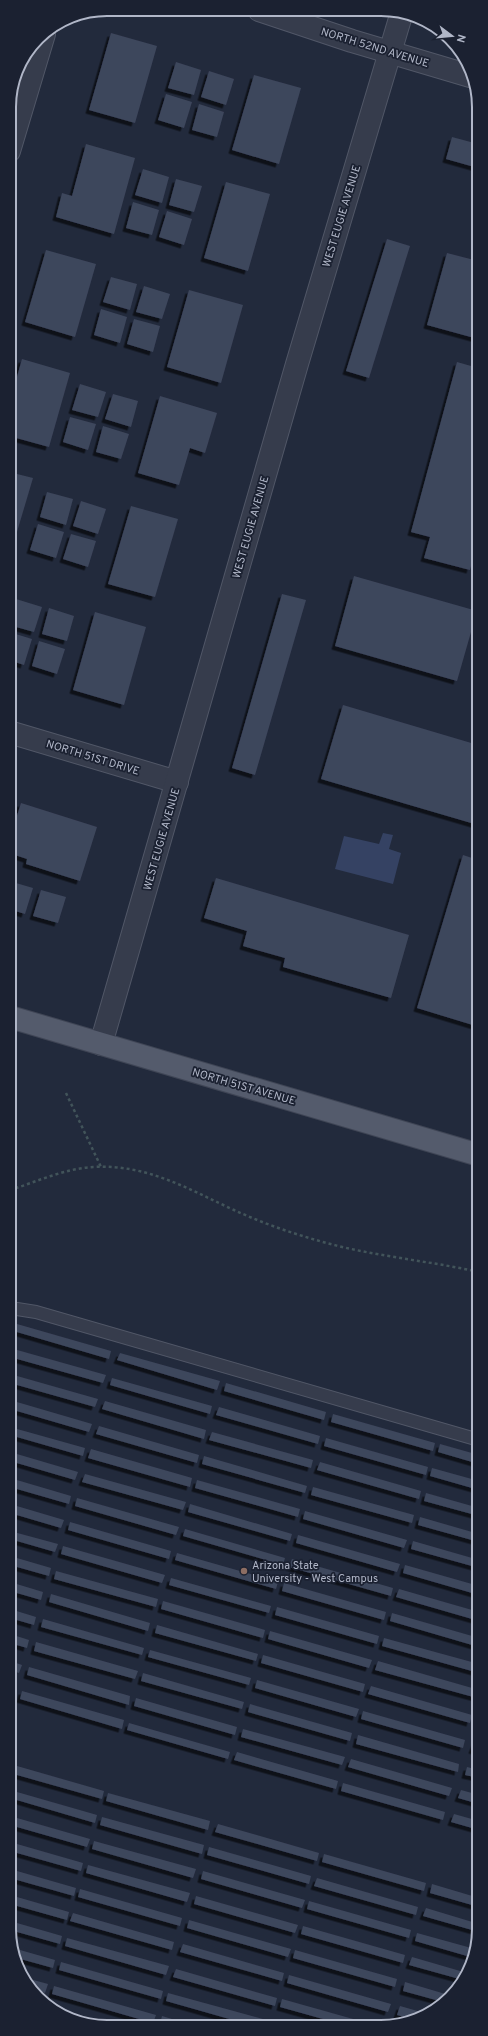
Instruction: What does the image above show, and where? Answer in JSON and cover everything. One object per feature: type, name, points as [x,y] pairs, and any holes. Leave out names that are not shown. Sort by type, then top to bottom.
[{"type":"main road","name":"NORTH 51ST AVENUE","points":[[16,1019],[472,1153]]},
{"type":"street","name":"NORTH 52ND AVENUE","points":[[278,16],[466,75]]},
{"type":"street","name":"WEST EUGIE AVENUE","points":[[101,1044],[301,349],[400,18]]},
{"type":"street","points":[[16,128],[41,45]]},
{"type":"street","name":"NORTH 51ST DRIVE","points":[[16,734],[177,782]]},
{"type":"lane","points":[[16,1309],[36,1312],[472,1438]]},
{"type":"path","points":[[66,1093],[101,1167]]},
{"type":"path","points":[[16,1188],[44,1178],[93,1167],[152,1173],[276,1227],[329,1244],[350,1250],[472,1271]]},
{"type":"water","points":[[383,833],[393,835],[389,849],[401,853],[393,884],[335,869],[344,836],[379,844]]},
{"type":"building","points":[[111,33],[157,46],[135,123],[89,110]]},
{"type":"building","points":[[176,62],[201,70],[194,95],[168,88]]},
{"type":"building","points":[[209,71],[234,79],[226,105],[201,97]]},
{"type":"building","points":[[254,75],[301,88],[279,164],[232,150]]},
{"type":"building","points":[[166,94],[192,102],[184,128],[158,120]]},
{"type":"building","points":[[199,104],[224,112],[217,137],[192,130]]},
{"type":"building","points":[[452,137],[472,142],[472,166],[446,159]]},
{"type":"building","points":[[86,144],[135,158],[114,234],[56,217],[62,193],[72,196]]},
{"type":"building","points":[[143,169],[169,177],[162,203],[135,195]]},
{"type":"building","points":[[176,179],[202,186],[194,212],[169,205]]},
{"type":"building","points":[[226,182],[270,194],[248,271],[204,258]]},
{"type":"building","points":[[133,202],[159,210],[152,235],[126,228]]},
{"type":"building","points":[[167,211],[192,219],[184,245],[159,237]]},
{"type":"building","points":[[387,239],[410,246],[369,378],[346,371]]},
{"type":"building","points":[[46,250],[96,264],[75,337],[25,322]]},
{"type":"building","points":[[447,253],[472,259],[472,337],[427,325]]},
{"type":"building","points":[[111,277],[137,284],[130,310],[103,302]]},
{"type":"building","points":[[144,286],[170,294],[162,319],[136,312]]},
{"type":"building","points":[[189,290],[243,305],[221,383],[167,367]]},
{"type":"building","points":[[101,309],[127,317],[120,343],[94,335]]},
{"type":"building","points":[[134,319],[160,326],[153,352],[127,344]]},
{"type":"building","points":[[22,359],[70,373],[49,447],[16,438],[16,380]]},
{"type":"building","points":[[457,362],[472,366],[472,562],[470,570],[424,558],[430,537],[411,532]]},
{"type":"building","points":[[80,384],[106,392],[98,417],[72,410]]},
{"type":"building","points":[[113,394],[138,401],[131,427],[105,419]]},
{"type":"building","points":[[160,396],[217,413],[205,453],[190,448],[179,485],[138,473]]},
{"type":"building","points":[[70,417],[96,424],[88,450],[63,442]]},
{"type":"building","points":[[103,426],[129,434],[121,459],[96,452]]},
{"type":"building","points":[[16,474],[33,478],[16,535]]},
{"type":"building","points":[[47,492],[73,499],[66,525],[40,517]]},
{"type":"building","points":[[81,501],[106,509],[98,534],[73,526]]},
{"type":"building","points":[[131,506],[178,519],[155,597],[108,584]]},
{"type":"building","points":[[38,524],[64,532],[56,558],[30,550]]},
{"type":"building","points":[[71,534],[96,541],[88,567],[63,559]]},
{"type":"building","points":[[354,576],[472,610],[472,628],[457,681],[335,646]]},
{"type":"building","points":[[282,594],[306,600],[255,775],[232,768]]},
{"type":"building","points":[[16,599],[42,607],[34,632],[16,627]]},
{"type":"building","points":[[49,608],[74,616],[67,641],[42,634]]},
{"type":"building","points":[[95,612],[146,627],[124,705],[73,690]]},
{"type":"building","points":[[16,634],[32,639],[24,665],[16,662]]},
{"type":"building","points":[[39,641],[65,649],[57,674],[32,666]]},
{"type":"building","points":[[343,705],[472,743],[472,823],[321,779]]},
{"type":"building","points":[[21,803],[97,827],[80,881],[26,864],[27,859],[16,855],[16,819]]},
{"type":"building","points":[[463,855],[472,858],[472,1025],[417,1008]]},
{"type":"building","points":[[216,878],[409,935],[391,998],[283,967],[285,958],[243,946],[247,931],[204,918]]},
{"type":"building","points":[[16,883],[33,888],[25,914],[16,911]]},
{"type":"building","points":[[41,890],[66,897],[58,923],[33,916]]},
{"type":"building","points":[[16,1324],[111,1351],[109,1359],[16,1332]]},
{"type":"building","points":[[16,1350],[106,1375],[103,1383],[16,1359]]},
{"type":"building","points":[[120,1353],[220,1381],[217,1390],[117,1360]]},
{"type":"building","points":[[16,1376],[98,1399],[95,1407],[16,1385]]},
{"type":"building","points":[[112,1378],[212,1406],[210,1414],[110,1385]]},
{"type":"building","points":[[226,1383],[326,1412],[324,1420],[224,1391]]},
{"type":"building","points":[[105,1401],[206,1430],[204,1439],[102,1409]]},
{"type":"building","points":[[16,1402],[92,1424],[89,1432],[16,1411]]},
{"type":"building","points":[[219,1407],[320,1436],[318,1444],[216,1415]]},
{"type":"building","points":[[333,1414],[435,1443],[433,1451],[331,1422]]},
{"type":"building","points":[[99,1426],[199,1455],[197,1463],[96,1434]]},
{"type":"building","points":[[16,1429],[85,1448],[83,1456],[16,1437]]},
{"type":"building","points":[[212,1432],[313,1460],[311,1468],[209,1440]]},
{"type":"building","points":[[326,1438],[428,1467],[426,1475],[324,1446]]},
{"type":"building","points":[[440,1444],[472,1453],[472,1462],[438,1452]]},
{"type":"building","points":[[91,1449],[192,1478],[190,1487],[88,1458]]},
{"type":"building","points":[[16,1454],[78,1472],[75,1480],[16,1463]]},
{"type":"building","points":[[204,1456],[307,1486],[305,1493],[202,1464]]},
{"type":"building","points":[[320,1462],[421,1491],[419,1499],[317,1470]]},
{"type":"building","points":[[432,1468],[472,1479],[472,1488],[430,1476]]},
{"type":"building","points":[[85,1474],[186,1502],[183,1510],[82,1482]]},
{"type":"building","points":[[16,1480],[71,1496],[69,1504],[16,1489]]},
{"type":"building","points":[[197,1480],[300,1509],[298,1517],[195,1488]]},
{"type":"building","points":[[313,1487],[414,1515],[412,1523],[311,1495]]},
{"type":"building","points":[[426,1493],[472,1506],[472,1514],[424,1501]]},
{"type":"building","points":[[77,1498],[179,1527],[176,1535],[75,1506]]},
{"type":"building","points":[[190,1504],[292,1534],[290,1541],[188,1512]]},
{"type":"building","points":[[16,1506],[64,1520],[61,1528],[16,1515]]},
{"type":"building","points":[[305,1511],[407,1540],[404,1548],[303,1519]]},
{"type":"building","points":[[420,1517],[472,1532],[472,1540],[418,1525]]},
{"type":"building","points":[[70,1522],[171,1551],[169,1559],[68,1530]]},
{"type":"building","points":[[185,1529],[285,1558],[283,1565],[183,1536]]},
{"type":"building","points":[[16,1533],[58,1544],[55,1552],[16,1541]]},
{"type":"building","points":[[298,1535],[400,1564],[397,1572],[296,1543]]},
{"type":"building","points":[[413,1541],[472,1558],[472,1566],[411,1549]]},
{"type":"building","points":[[63,1546],[165,1575],[162,1583],[61,1554]]},
{"type":"building","points":[[177,1553],[278,1582],[276,1589],[175,1560]]},
{"type":"building","points":[[16,1558],[51,1568],[49,1576],[16,1567]]},
{"type":"building","points":[[292,1559],[393,1588],[391,1596],[289,1567]]},
{"type":"building","points":[[405,1565],[472,1584],[472,1593],[403,1573]]},
{"type":"building","points":[[56,1571],[158,1599],[156,1607],[54,1579]]},
{"type":"building","points":[[171,1578],[271,1606],[269,1613],[169,1585]]},
{"type":"building","points":[[284,1583],[386,1612],[384,1620],[282,1591]]},
{"type":"building","points":[[16,1584],[43,1592],[41,1600],[16,1593]]},
{"type":"building","points":[[399,1589],[472,1610],[472,1619],[396,1597]]},
{"type":"building","points":[[51,1594],[150,1623],[148,1631],[49,1602]]},
{"type":"building","points":[[163,1601],[265,1630],[263,1638],[161,1609]]},
{"type":"building","points":[[277,1607],[379,1636],[377,1644],[275,1615]]},
{"type":"building","points":[[16,1611],[36,1617],[34,1625],[16,1620]]},
{"type":"building","points":[[392,1613],[472,1636],[472,1645],[390,1621]]},
{"type":"building","points":[[43,1619],[144,1648],[142,1655],[41,1627]]},
{"type":"building","points":[[157,1625],[258,1654],[256,1661],[155,1633]]},
{"type":"building","points":[[270,1631],[372,1660],[369,1668],[268,1639]]},
{"type":"building","points":[[16,1636],[29,1640],[27,1648],[16,1645]]},
{"type":"building","points":[[384,1638],[472,1662],[472,1671],[382,1646]]},
{"type":"building","points":[[36,1642],[138,1671],[135,1679],[34,1651]]},
{"type":"building","points":[[150,1650],[251,1678],[249,1685],[148,1657]]},
{"type":"building","points":[[263,1655],[365,1684],[363,1692],[261,1663]]},
{"type":"building","points":[[378,1661],[472,1688],[472,1697],[375,1670]]},
{"type":"building","points":[[16,1663],[22,1665],[19,1673],[16,1672]]},
{"type":"building","points":[[29,1667],[130,1696],[129,1705],[27,1675]]},
{"type":"building","points":[[143,1673],[244,1702],[242,1709],[141,1681]]},
{"type":"building","points":[[257,1680],[359,1709],[356,1717],[255,1688]]},
{"type":"building","points":[[371,1686],[472,1715],[470,1723],[368,1694]]},
{"type":"building","points":[[22,1691],[124,1720],[122,1729],[20,1699]]},
{"type":"building","points":[[136,1698],[237,1727],[235,1735],[134,1706]]},
{"type":"building","points":[[250,1704],[352,1733],[350,1741],[248,1712]]},
{"type":"building","points":[[363,1711],[465,1740],[463,1748],[361,1719]]},
{"type":"building","points":[[129,1723],[230,1752],[228,1759],[127,1730]]},
{"type":"building","points":[[243,1729],[345,1757],[342,1765],[241,1737]]},
{"type":"building","points":[[358,1735],[459,1764],[458,1772],[356,1744]]},
{"type":"building","points":[[237,1752],[338,1781],[336,1789],[234,1760]]},
{"type":"building","points":[[351,1759],[452,1788],[449,1796],[348,1767]]},
{"type":"building","points":[[16,1766],[104,1791],[102,1799],[16,1775]]},
{"type":"building","points":[[467,1767],[472,1768],[472,1776],[465,1775]]},
{"type":"building","points":[[343,1783],[445,1812],[443,1820],[341,1791]]},
{"type":"building","points":[[461,1790],[472,1793],[472,1802],[458,1798]]},
{"type":"building","points":[[16,1792],[97,1815],[95,1823],[16,1800]]},
{"type":"building","points":[[108,1793],[210,1821],[208,1830],[106,1801]]},
{"type":"building","points":[[454,1814],[472,1819],[472,1828],[451,1822]]},
{"type":"building","points":[[102,1817],[204,1845],[202,1854],[100,1825]]},
{"type":"building","points":[[16,1818],[90,1839],[87,1847],[16,1827]]},
{"type":"building","points":[[218,1824],[319,1853],[317,1861],[215,1832]]},
{"type":"building","points":[[94,1841],[196,1869],[193,1878],[92,1849]]},
{"type":"building","points":[[16,1844],[83,1863],[81,1871],[16,1853]]},
{"type":"building","points":[[209,1847],[311,1876],[309,1884],[207,1855]]},
{"type":"building","points":[[324,1854],[426,1883],[424,1891],[322,1862]]},
{"type":"building","points":[[88,1865],[190,1893],[187,1902],[86,1873]]},
{"type":"building","points":[[16,1871],[76,1888],[74,1896],[16,1880]]},
{"type":"building","points":[[203,1871],[305,1900],[302,1908],[201,1879]]},
{"type":"building","points":[[317,1878],[418,1907],[416,1915],[314,1886]]},
{"type":"building","points":[[432,1884],[472,1896],[472,1905],[430,1893]]},
{"type":"building","points":[[80,1889],[182,1918],[180,1926],[78,1897]]},
{"type":"building","points":[[196,1896],[298,1925],[295,1933],[194,1904]]},
{"type":"building","points":[[16,1897],[69,1912],[67,1920],[16,1906]]},
{"type":"building","points":[[309,1901],[411,1930],[409,1938],[307,1909]]},
{"type":"building","points":[[426,1908],[472,1922],[472,1930],[423,1916]]},
{"type":"building","points":[[73,1913],[174,1942],[172,1950],[70,1921]]},
{"type":"building","points":[[189,1920],[291,1949],[288,1957],[187,1928]]},
{"type":"building","points":[[16,1923],[62,1936],[60,1944],[16,1932]]},
{"type":"building","points":[[303,1926],[405,1955],[403,1963],[301,1934]]},
{"type":"building","points":[[417,1933],[470,1948],[468,1956],[415,1941]]},
{"type":"building","points":[[67,1938],[169,1966],[166,1975],[65,1946]]},
{"type":"building","points":[[183,1944],[284,1973],[282,1981],[180,1952]]},
{"type":"building","points":[[19,1950],[55,1960],[53,1968],[21,1959]]},
{"type":"building","points":[[295,1950],[397,1979],[395,1987],[293,1958]]},
{"type":"building","points":[[412,1957],[462,1971],[457,1978],[409,1965]]},
{"type":"building","points":[[61,1962],[163,1991],[161,1999],[59,1970]]},
{"type":"building","points":[[176,1969],[277,1998],[275,2006],[173,1977]]},
{"type":"building","points":[[289,1975],[391,2004],[388,2012],[287,1983]]},
{"type":"building","points":[[31,1979],[48,1984],[45,1993],[42,1992]]},
{"type":"building","points":[[405,1982],[444,1994],[437,2000],[403,1991]]},
{"type":"building","points":[[54,1986],[156,2015],[154,2020],[143,2020],[52,1994]]},
{"type":"building","points":[[168,1993],[266,2020],[233,2020],[166,2001]]},
{"type":"building","points":[[282,1999],[357,2020],[327,2020],[280,2007]]},
{"type":"building","points":[[400,2006],[419,2012],[404,2017],[397,2015]]},
{"type":"building","points":[[162,2016],[175,2020],[161,2020]]},
{"type":"place","name":"Arizona State University - West Campus","points":[[244,1571]]}]
